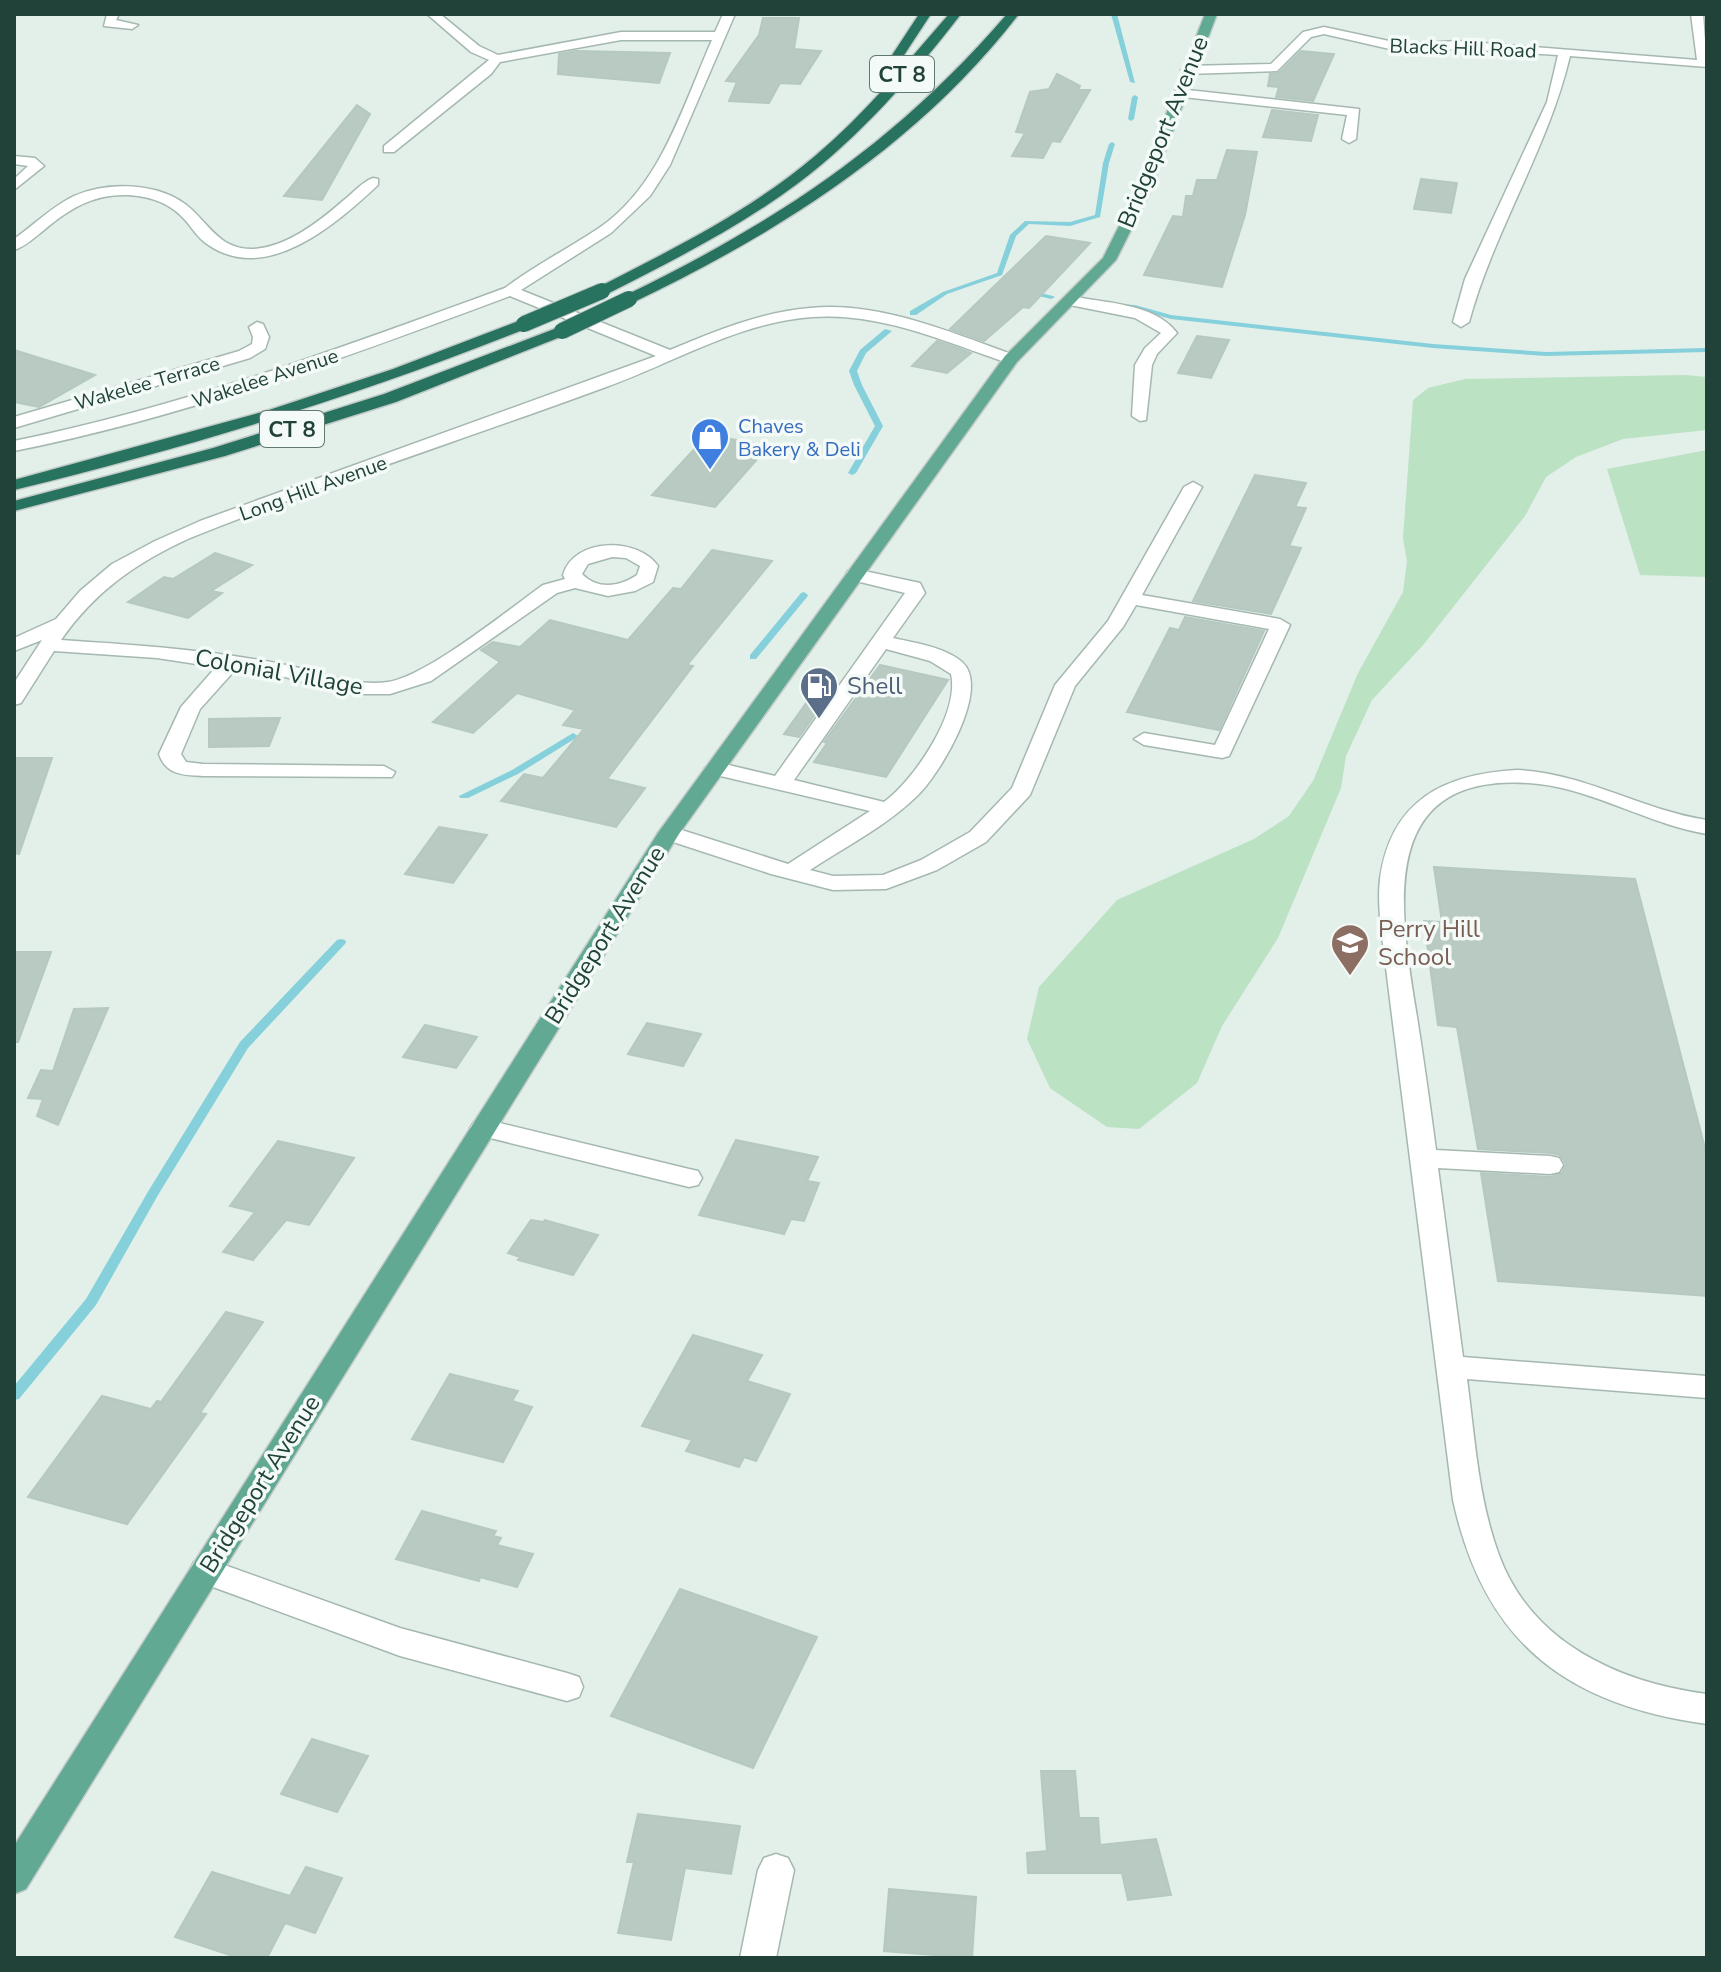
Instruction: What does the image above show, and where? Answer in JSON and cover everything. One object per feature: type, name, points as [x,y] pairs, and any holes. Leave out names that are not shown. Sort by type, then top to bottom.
[{"type":"highway","points":[[847,134],[925,14]]},
{"type":"highway","name":"CT 8","points":[[14,485],[273,416],[432,363],[602,291],[713,234],[785,187],[847,134],[955,14]]},
{"type":"highway","name":"CT 8","points":[[14,506],[248,443],[390,398],[562,331],[702,266],[787,215],[887,145],[946,89],[1013,14]]},
{"type":"main road","name":"Bridgeport Avenue","points":[[14,1877],[669,833],[1011,359],[1109,260],[1160,151],[1187,70],[1211,14]]},
{"type":"street","points":[[113,14],[108,23],[132,25]]},
{"type":"street","points":[[433,14],[475,49],[496,59],[605,39],[677,34],[719,36]]},
{"type":"street","points":[[510,291],[535,272],[606,230],[645,193],[663,165],[729,14]]},
{"type":"street","name":"Blacks Hill Road","points":[[1187,70],[1273,68],[1283,64],[1307,35],[1315,31],[1340,33],[1382,46],[1405,48],[1437,45],[1565,52],[1705,66],[1697,14]]},
{"type":"street","points":[[605,39],[612,24]]},
{"type":"street","name":"Blacks Hill Road","points":[[1461,322],[1473,279],[1553,102],[1565,52]]},
{"type":"street","points":[[389,149],[487,71],[496,59]]},
{"type":"street","points":[[1179,93],[1354,112],[1349,139]]},
{"type":"street","points":[[14,160],[30,161],[37,166],[14,186]]},
{"type":"street","points":[[14,246],[73,202],[94,194],[137,191],[158,196],[182,208],[211,241],[223,247],[268,252],[314,230],[342,211],[373,182]]},
{"type":"street","points":[[510,291],[669,355]]},
{"type":"street","name":"Wakelee Avenue","points":[[14,446],[173,408],[314,363],[510,291]]},
{"type":"street","points":[[1070,301],[1141,315],[1160,321],[1167,327],[1166,342],[1152,349],[1142,366],[1140,416]]},
{"type":"street","name":"Long Hill Avenue","points":[[14,699],[61,624],[88,593],[119,568],[175,540],[743,329],[809,312],[838,312],[871,316],[1011,359]]},
{"type":"street","name":"Wakelee Terrace","points":[[14,423],[59,408],[138,390],[224,362],[259,346],[261,337],[257,327]]},
{"type":"street","points":[[669,833],[833,883],[886,882],[929,865],[978,837],[1022,790],[1065,685],[1116,623],[1193,487]]},
{"type":"street","points":[[781,783],[915,593],[913,587],[855,575]]},
{"type":"street","name":"Colonial Village","points":[[49,645],[157,652],[231,662],[286,671],[351,688],[403,686],[424,677],[550,589],[576,582]]},
{"type":"street","points":[[1129,598],[1280,625],[1222,752],[1144,739]]},
{"type":"street","points":[[15,644],[61,624]]},
{"type":"street","points":[[792,872],[888,809],[922,777],[947,734],[963,686],[963,674],[954,665],[920,651],[882,642]]},
{"type":"street","points":[[231,662],[191,707],[170,754],[173,763],[181,768],[203,770],[384,772]]},
{"type":"street","points":[[716,768],[888,809]]},
{"type":"street","points":[[1707,827],[1659,816],[1570,783],[1533,778],[1470,783],[1438,795],[1418,813],[1394,865],[1391,900],[1450,1367],[1479,1544],[1508,1605],[1560,1658],[1603,1684],[1667,1704],[1707,1709]]},
{"type":"street","points":[[483,1128],[689,1178]]},
{"type":"street","points":[[1423,1158],[1550,1165]]},
{"type":"street","points":[[1450,1367],[1707,1387]]},
{"type":"street","points":[[205,1571],[400,1642],[567,1687]]},
{"type":"street","points":[[758,1958],[776,1870]]},
{"type":"green space","points":[[1707,377],[1707,430],[1623,439],[1576,457],[1546,477],[1525,516],[1424,644],[1372,700],[1346,756],[1341,788],[1278,938],[1222,1026],[1197,1083],[1139,1129],[1107,1127],[1050,1088],[1027,1039],[1039,987],[1117,900],[1254,839],[1289,816],[1313,781],[1358,673],[1403,592],[1407,561],[1403,538],[1413,400],[1428,388],[1465,379]]},
{"type":"green space","points":[[1707,450],[1707,577],[1640,575],[1607,469]]},
{"type":"building","points":[[763,18],[799,18],[794,49],[821,51],[800,84],[780,83],[769,103],[729,101],[737,82],[726,81],[759,35]]},
{"type":"building","points":[[576,51],[670,53],[659,83],[558,74],[559,54]]},
{"type":"building","points":[[1301,51],[1334,54],[1313,101],[1276,97],[1279,87],[1268,86],[1270,74],[1279,73]]},
{"type":"building","points":[[1057,74],[1080,86],[1078,90],[1090,90],[1060,142],[1052,141],[1043,158],[1012,156],[1025,133],[1016,132],[1030,92],[1049,89]]},
{"type":"building","points":[[357,105],[370,114],[322,200],[284,196]]},
{"type":"building","points":[[1272,110],[1318,115],[1311,141],[1263,137]]},
{"type":"building","points":[[1227,150],[1257,152],[1245,215],[1222,287],[1144,275],[1173,216],[1183,217],[1186,196],[1193,196],[1197,180],[1217,180]]},
{"type":"building","points":[[1421,179],[1457,183],[1451,213],[1414,209]]},
{"type":"building","points":[[1046,236],[1090,243],[1029,308],[1023,307],[984,341],[950,329]]},
{"type":"building","points":[[1197,336],[1229,340],[1211,378],[1178,373]]},
{"type":"building","points":[[937,341],[971,353],[947,373],[912,366]]},
{"type":"building","points":[[14,350],[95,375],[39,407],[14,402]]},
{"type":"building","name":"Chaves Bakery & Deli","points":[[708,434],[768,447],[715,507],[652,495]]},
{"type":"building","points":[[1255,475],[1306,483],[1295,507],[1306,508],[1289,546],[1301,548],[1271,614],[1193,601]]},
{"type":"building","points":[[712,550],[772,561],[687,665],[693,666],[607,779],[645,788],[616,827],[501,801],[524,774],[543,778],[584,729],[563,725],[575,710],[517,693],[473,733],[433,722],[500,662],[481,650],[493,642],[520,647],[550,620],[628,640],[673,588],[681,589]]},
{"type":"building","points":[[215,553],[252,565],[211,591],[222,593],[188,618],[128,602],[164,577],[173,579]]},
{"type":"building","points":[[1185,617],[1264,631],[1219,730],[1127,712],[1170,628],[1179,630]]},
{"type":"building","points":[[880,665],[948,680],[886,777],[814,762],[827,743],[824,742]]},
{"type":"building","points":[[809,699],[824,702],[799,737],[784,734]]},
{"type":"building","points":[[280,718],[269,746],[209,747],[209,719]]},
{"type":"building","points":[[14,758],[52,758],[19,854],[14,853]]},
{"type":"building","points":[[439,827],[487,835],[453,883],[405,874]]},
{"type":"building","points":[[1434,867],[1635,879],[1707,1156],[1707,1296],[1498,1281],[1481,1173],[1551,1177],[1562,1173],[1566,1164],[1560,1155],[1551,1153],[1478,1149],[1457,1027],[1438,1025],[1424,921],[1442,922]]},
{"type":"building","points":[[14,952],[51,952],[18,1042],[14,1042]]},
{"type":"building","points":[[108,1008],[58,1125],[37,1116],[43,1099],[28,1098],[41,1070],[53,1071],[74,1009]]},
{"type":"building","points":[[647,1023],[701,1034],[683,1066],[628,1054]]},
{"type":"building","points":[[425,1025],[477,1037],[456,1068],[403,1057]]},
{"type":"building","points":[[736,1140],[818,1157],[807,1181],[819,1183],[804,1221],[791,1219],[784,1234],[699,1215]]},
{"type":"building","points":[[278,1141],[354,1158],[309,1225],[286,1220],[253,1260],[223,1252],[255,1212],[230,1206]]},
{"type":"building","points":[[531,1220],[545,1220],[598,1235],[573,1275],[518,1260],[520,1257],[508,1253]]},
{"type":"building","points":[[226,1312],[263,1322],[200,1413],[206,1414],[127,1524],[28,1497],[102,1396],[151,1409],[157,1401],[161,1402]]},
{"type":"building","points":[[693,1335],[762,1355],[747,1381],[790,1394],[756,1461],[744,1457],[739,1467],[686,1451],[692,1440],[642,1426]]},
{"type":"building","points":[[450,1374],[518,1391],[512,1401],[532,1407],[503,1462],[412,1439]]},
{"type":"building","points":[[422,1511],[496,1531],[493,1536],[501,1538],[497,1545],[533,1554],[517,1587],[480,1577],[479,1581],[396,1559]]},
{"type":"building","points":[[680,1589],[817,1637],[753,1768],[611,1716]]},
{"type":"building","points":[[312,1739],[368,1756],[337,1812],[281,1794]]},
{"type":"building","points":[[1041,1771],[1075,1771],[1079,1818],[1098,1818],[1100,1845],[1156,1839],[1171,1895],[1128,1900],[1122,1873],[1028,1873],[1027,1853],[1047,1851]]},
{"type":"building","points":[[638,1814],[740,1826],[731,1874],[685,1868],[671,1940],[618,1933],[634,1862],[627,1862]]},
{"type":"building","points":[[306,1867],[342,1878],[315,1933],[285,1923],[267,1958],[239,1958],[175,1937],[212,1872],[290,1896]]},
{"type":"building","points":[[889,1889],[976,1897],[972,1958],[884,1951]]},
{"type":"waterway","points":[[1114,14],[1133,82]]},
{"type":"waterway","points":[[1131,119],[1135,97]]},
{"type":"waterway","points":[[913,313],[945,293],[1000,274],[1013,235],[1027,222],[1070,224],[1098,216],[1112,144]]},
{"type":"waterway","points":[[1028,292],[1051,297]]},
{"type":"waterway","points":[[1115,306],[1135,307],[1171,317],[1433,346],[1546,354],[1707,350]]},
{"type":"waterway","points":[[852,473],[879,426],[853,371],[863,352],[888,331]]},
{"type":"waterway","points":[[753,657],[804,595]]},
{"type":"waterway","points":[[464,796],[515,772],[573,736]]},
{"type":"waterway","points":[[14,1395],[91,1302],[153,1193],[244,1045],[341,942]]},
{"type":"place","name":"Chaves Bakery & Deli","points":[[710,471]]},
{"type":"place","name":"Shell","points":[[819,720]]},
{"type":"place","name":"Perry Hill School","points":[[1350,977]]}]
